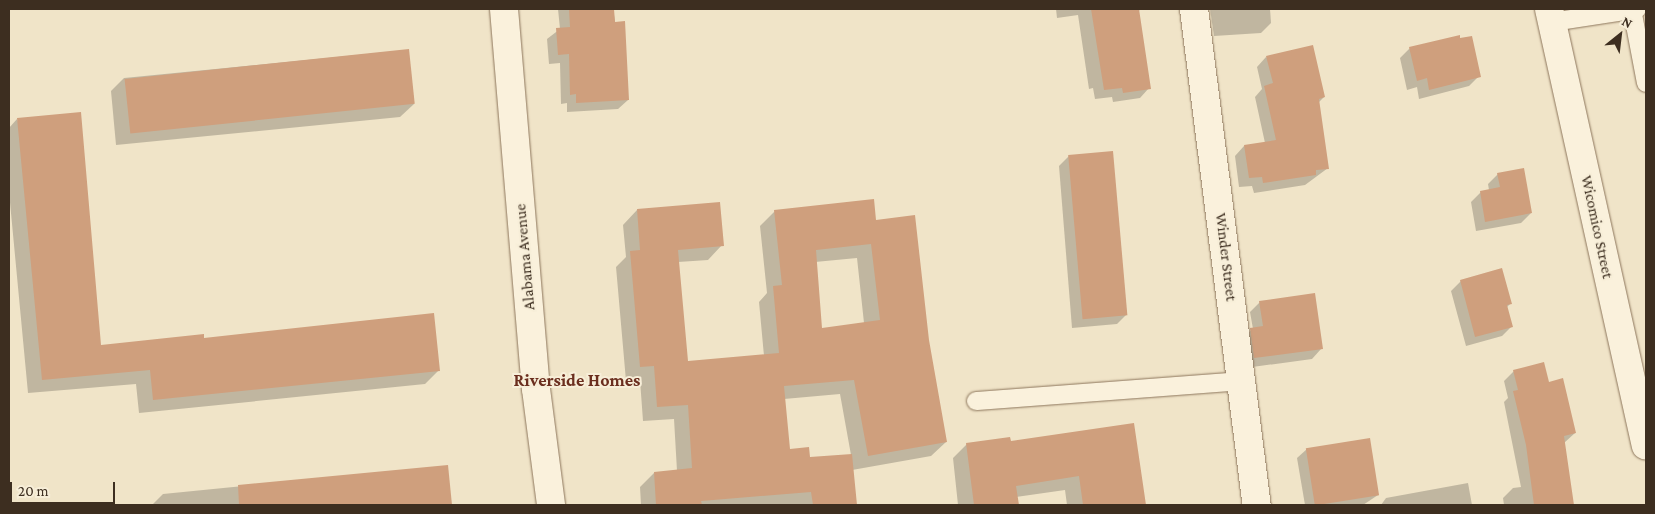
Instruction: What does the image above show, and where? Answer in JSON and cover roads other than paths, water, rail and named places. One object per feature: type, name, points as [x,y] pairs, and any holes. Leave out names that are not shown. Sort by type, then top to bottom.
[{"type":"street","name":"Alabama Avenue","points":[[504,9],[536,389],[551,505]]},
{"type":"street","name":"Winder Street","points":[[1194,9],[1257,505]]},
{"type":"street","name":"Wicomico Street","points":[[1550,16],[1646,445]]},
{"type":"lane","points":[[1550,16],[1634,9],[1646,83]]},
{"type":"lane","points":[[976,401],[1240,382]]},
{"type":"district","name":"Riverside Homes","points":[[577,380]]}]
